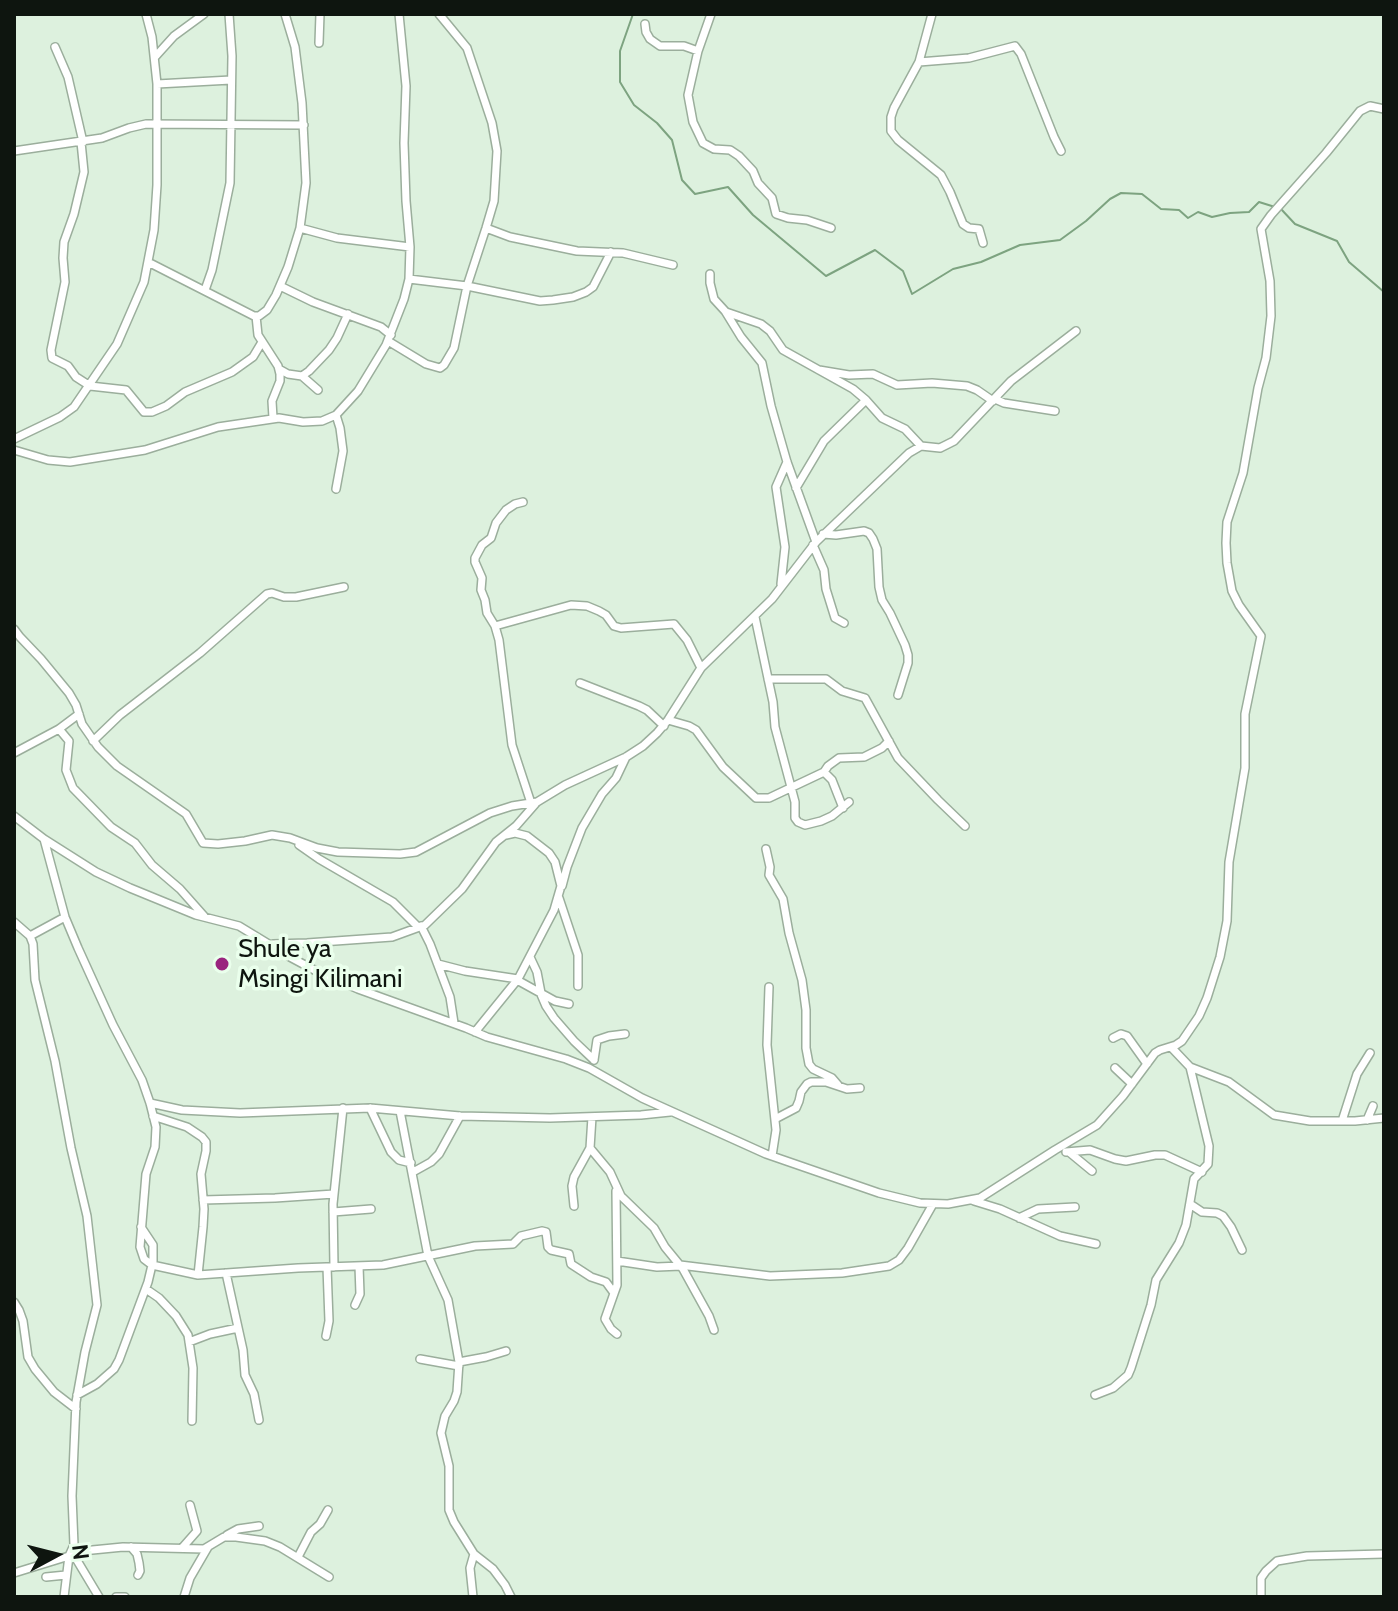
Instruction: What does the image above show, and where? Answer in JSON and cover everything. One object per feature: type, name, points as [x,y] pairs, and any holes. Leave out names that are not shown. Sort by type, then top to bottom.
[{"type":"street","points":[[14,439],[74,407],[117,344],[141,290],[157,199],[157,84],[146,14]]},
{"type":"street","points":[[155,57],[174,36],[204,14]]},
{"type":"street","points":[[205,290],[230,183],[232,56],[229,14]]},
{"type":"street","points":[[148,262],[245,312],[256,316],[267,310],[280,286],[300,228],[306,183],[304,125],[295,47],[285,14]]},
{"type":"street","points":[[319,43],[320,14]]},
{"type":"street","points":[[14,450],[55,462],[78,462],[145,450],[213,428],[273,418],[322,421],[336,415],[358,391],[389,338],[409,279],[404,143],[406,86],[399,14]]},
{"type":"street","points":[[280,286],[313,302],[381,327],[389,338],[426,364],[436,367],[444,365],[454,348],[467,286],[494,201],[497,151],[492,123],[467,48],[439,14]]},
{"type":"street","points":[[711,14],[688,95],[693,122],[703,143],[714,149],[730,150],[739,156],[772,198],[776,214],[831,228]]},
{"type":"street","points":[[932,14],[919,62],[894,108],[891,131],[941,175],[963,224],[979,229],[983,243]]},
{"type":"street","points":[[645,24],[650,39],[660,46],[684,46],[698,51]]},
{"type":"street","points":[[919,62],[969,58],[1015,46],[1061,151]]},
{"type":"street","points":[[55,47],[68,77],[82,142],[84,172],[64,242],[65,282],[50,355],[90,386],[126,390],[144,412],[152,412],[185,392],[232,372],[253,357],[262,342]]},
{"type":"street","points":[[157,84],[231,80]]},
{"type":"street","points":[[14,816],[44,839],[112,880],[170,906],[239,926],[318,972],[358,989],[487,1037],[566,1059],[642,1098],[772,1156],[879,1193],[920,1203],[948,1204],[980,1198],[1097,1125],[1155,1053],[1182,1041],[1207,998],[1223,945],[1229,862],[1245,768],[1245,714],[1261,636],[1232,591],[1226,543],[1227,522],[1243,473],[1266,358],[1271,316],[1270,281],[1261,229],[1360,111],[1370,106],[1384,109]]},
{"type":"street","points":[[14,151],[102,138],[139,125],[304,125]]},
{"type":"street","points":[[300,228],[337,238],[410,247]]},
{"type":"street","points":[[486,228],[510,237],[577,251],[623,253],[673,265]]},
{"type":"street","points":[[409,279],[467,286],[540,301],[573,297],[593,287],[611,252]]},
{"type":"street","points":[[710,274],[714,299],[762,363],[787,462],[824,570],[835,618],[844,623]]},
{"type":"street","points":[[725,311],[761,324],[783,350],[853,389],[882,418],[905,429],[921,446]]},
{"type":"street","points":[[302,376],[329,350],[348,314]]},
{"type":"street","points":[[256,316],[262,342],[279,369],[280,379],[272,401],[273,418]]},
{"type":"street","points":[[14,629],[65,688],[93,741],[117,766],[186,814],[203,843],[248,841],[269,835],[338,852],[416,852],[490,813],[534,802],[643,746],[666,723],[701,668],[755,617],[823,534],[909,453],[921,446],[940,448],[949,444],[1011,381],[1076,331]]},
{"type":"street","points":[[279,369],[302,376],[318,390]]},
{"type":"street","points":[[816,369],[849,375],[873,374],[897,385],[932,383],[967,386],[1004,403],[1055,411]]},
{"type":"street","points":[[796,488],[824,441],[866,400]]},
{"type":"street","points":[[336,415],[343,451],[336,489]]},
{"type":"street","points":[[781,587],[785,547],[776,487],[787,462]]},
{"type":"street","points":[[523,502],[506,510],[496,523],[491,538],[475,558],[475,565],[482,578],[481,590],[486,609],[499,640],[512,745],[534,802]]},
{"type":"street","points":[[823,534],[866,531],[873,539],[877,549],[882,600],[908,655],[898,695]]},
{"type":"street","points":[[93,741],[114,720],[196,656],[267,594],[296,597],[344,587]]},
{"type":"street","points":[[495,626],[571,605],[587,606],[606,615],[614,626],[621,628],[674,624],[687,640],[701,668]]},
{"type":"street","points":[[755,617],[775,727],[795,802],[795,818],[800,824],[821,821],[846,805],[824,772]]},
{"type":"street","points":[[768,679],[826,679],[842,691],[865,698],[898,758],[965,826]]},
{"type":"street","points":[[580,683],[639,706],[666,723],[696,730],[723,767],[756,798],[769,798],[824,772],[839,758],[864,757],[889,741]]},
{"type":"street","points":[[14,753],[59,729],[79,714]]},
{"type":"street","points":[[59,729],[69,741],[66,770],[73,788],[111,827],[135,843],[146,859],[180,889],[205,918]]},
{"type":"street","points":[[475,1032],[517,980],[530,957],[554,910],[572,854],[592,808],[616,778],[626,757]]},
{"type":"street","points":[[270,944],[392,937],[420,927],[462,889],[489,850],[516,826],[534,802]]},
{"type":"street","points":[[504,835],[515,833],[527,836],[549,853],[555,862],[561,886]]},
{"type":"street","points":[[290,838],[393,902],[420,927],[450,997],[454,1023]]},
{"type":"street","points":[[44,839],[65,917],[150,1103],[156,1127],[155,1147],[146,1174],[141,1253],[153,1266],[198,1275],[383,1265],[475,1246],[513,1244],[521,1236],[542,1231],[546,1232],[551,1250],[569,1254],[571,1264],[591,1277],[606,1282],[614,1293]]},
{"type":"street","points":[[766,849],[769,875],[783,899],[799,968],[806,1010],[809,1064],[838,1085]]},
{"type":"street","points":[[558,895],[578,955],[578,986]]},
{"type":"street","points":[[30,936],[65,917]]},
{"type":"street","points":[[14,922],[30,936],[35,980],[87,1216],[96,1289],[97,1305],[77,1395],[72,1496],[75,1535],[64,1597]]},
{"type":"street","points":[[530,957],[537,972],[540,993],[554,1018],[594,1060]]},
{"type":"street","points":[[438,964],[517,980],[555,1001],[569,1004]]},
{"type":"street","points":[[769,987],[767,1045],[776,1130],[772,1156]]},
{"type":"street","points":[[594,1071],[596,1041],[625,1034]]},
{"type":"street","points":[[1113,1038],[1121,1034],[1127,1036],[1147,1064]]},
{"type":"street","points":[[1171,1047],[1190,1067],[1229,1082],[1274,1115],[1310,1121],[1384,1118]]},
{"type":"street","points":[[1342,1121],[1354,1082],[1370,1053]]},
{"type":"street","points":[[1095,1395],[1113,1388],[1128,1375],[1156,1280],[1179,1243],[1186,1225],[1194,1179],[1208,1164],[1209,1146],[1190,1067]]},
{"type":"street","points":[[1115,1068],[1132,1084]]},
{"type":"street","points":[[775,1119],[796,1108],[807,1084],[822,1081],[847,1089],[860,1088]]},
{"type":"street","points":[[150,1103],[182,1110],[240,1113],[370,1108],[460,1116],[592,1117],[672,1112]]},
{"type":"street","points":[[1367,1120],[1373,1106]]},
{"type":"street","points":[[326,1336],[334,1194],[343,1108]]},
{"type":"street","points":[[370,1108],[391,1152],[412,1167],[431,1162],[439,1154],[460,1116]]},
{"type":"street","points":[[400,1111],[428,1256],[448,1300],[459,1364],[457,1392],[445,1416],[441,1433],[450,1475],[449,1510],[474,1554],[493,1569],[511,1597]]},
{"type":"street","points":[[153,1116],[187,1127],[206,1142],[201,1174],[203,1227],[198,1275]]},
{"type":"street","points":[[574,1206],[572,1186],[590,1148],[592,1117]]},
{"type":"street","points":[[590,1148],[610,1172],[616,1189],[617,1285],[605,1319],[617,1334]]},
{"type":"street","points":[[1055,1150],[1073,1155],[1092,1171]]},
{"type":"street","points":[[1066,1152],[1090,1150],[1126,1161],[1165,1155],[1202,1172]]},
{"type":"street","points":[[616,1189],[654,1228],[681,1265],[714,1330]]},
{"type":"street","points":[[203,1200],[334,1194]]},
{"type":"street","points":[[972,1200],[1060,1236],[1096,1244]]},
{"type":"street","points":[[617,1261],[770,1276],[842,1273],[889,1266],[899,1260],[908,1248],[933,1204]]},
{"type":"street","points":[[1190,1204],[1202,1212],[1223,1216],[1242,1250]]},
{"type":"street","points":[[1019,1218],[1038,1209],[1075,1207]]},
{"type":"street","points":[[333,1212],[371,1209]]},
{"type":"street","points":[[77,1395],[97,1384],[119,1360],[153,1266],[153,1245],[141,1227]]},
{"type":"street","points":[[355,1305],[360,1294],[359,1266]]},
{"type":"street","points":[[226,1273],[243,1350],[245,1375],[254,1394],[259,1420]]},
{"type":"street","points":[[146,1289],[176,1316],[188,1335],[193,1368],[192,1421]]},
{"type":"street","points":[[14,1302],[23,1321],[28,1357],[54,1392],[76,1409]]},
{"type":"street","points":[[189,1342],[238,1328]]},
{"type":"street","points":[[420,1359],[459,1364],[506,1351]]},
{"type":"street","points":[[182,1548],[197,1531],[190,1505]]},
{"type":"street","points":[[298,1557],[311,1532],[328,1510]]},
{"type":"street","points":[[184,1597],[190,1578],[208,1547],[238,1529],[259,1526]]},
{"type":"street","points":[[224,1537],[265,1541],[329,1577]]},
{"type":"street","points":[[131,1547],[137,1554],[138,1575]]},
{"type":"street","points":[[14,1573],[70,1554],[131,1547],[208,1547]]},
{"type":"street","points":[[70,1554],[99,1597]]},
{"type":"street","points":[[473,1597],[470,1568],[474,1554]]},
{"type":"street","points":[[1261,1597],[1261,1578],[1277,1561],[1307,1556],[1384,1554]]},
{"type":"street","points":[[46,1577],[66,1575]]},
{"type":"street","points":[[116,1597],[125,1597]]},
{"type":"waterway","points":[[633,14],[620,51],[620,82],[634,105],[672,140],[682,180],[695,194],[728,187],[753,215],[826,276],[875,250],[903,271],[912,294],[953,269],[981,262],[1020,245],[1060,240],[1121,193],[1142,194],[1161,209],[1179,210],[1188,218],[1198,212],[1212,217],[1249,212],[1259,202],[1275,207]]},
{"type":"waterway","points":[[1281,209],[1295,224],[1337,241],[1349,262],[1384,292]]},
{"type":"place","name":"Shule ya Msingi Kilimani","points":[[222,964]]}]
